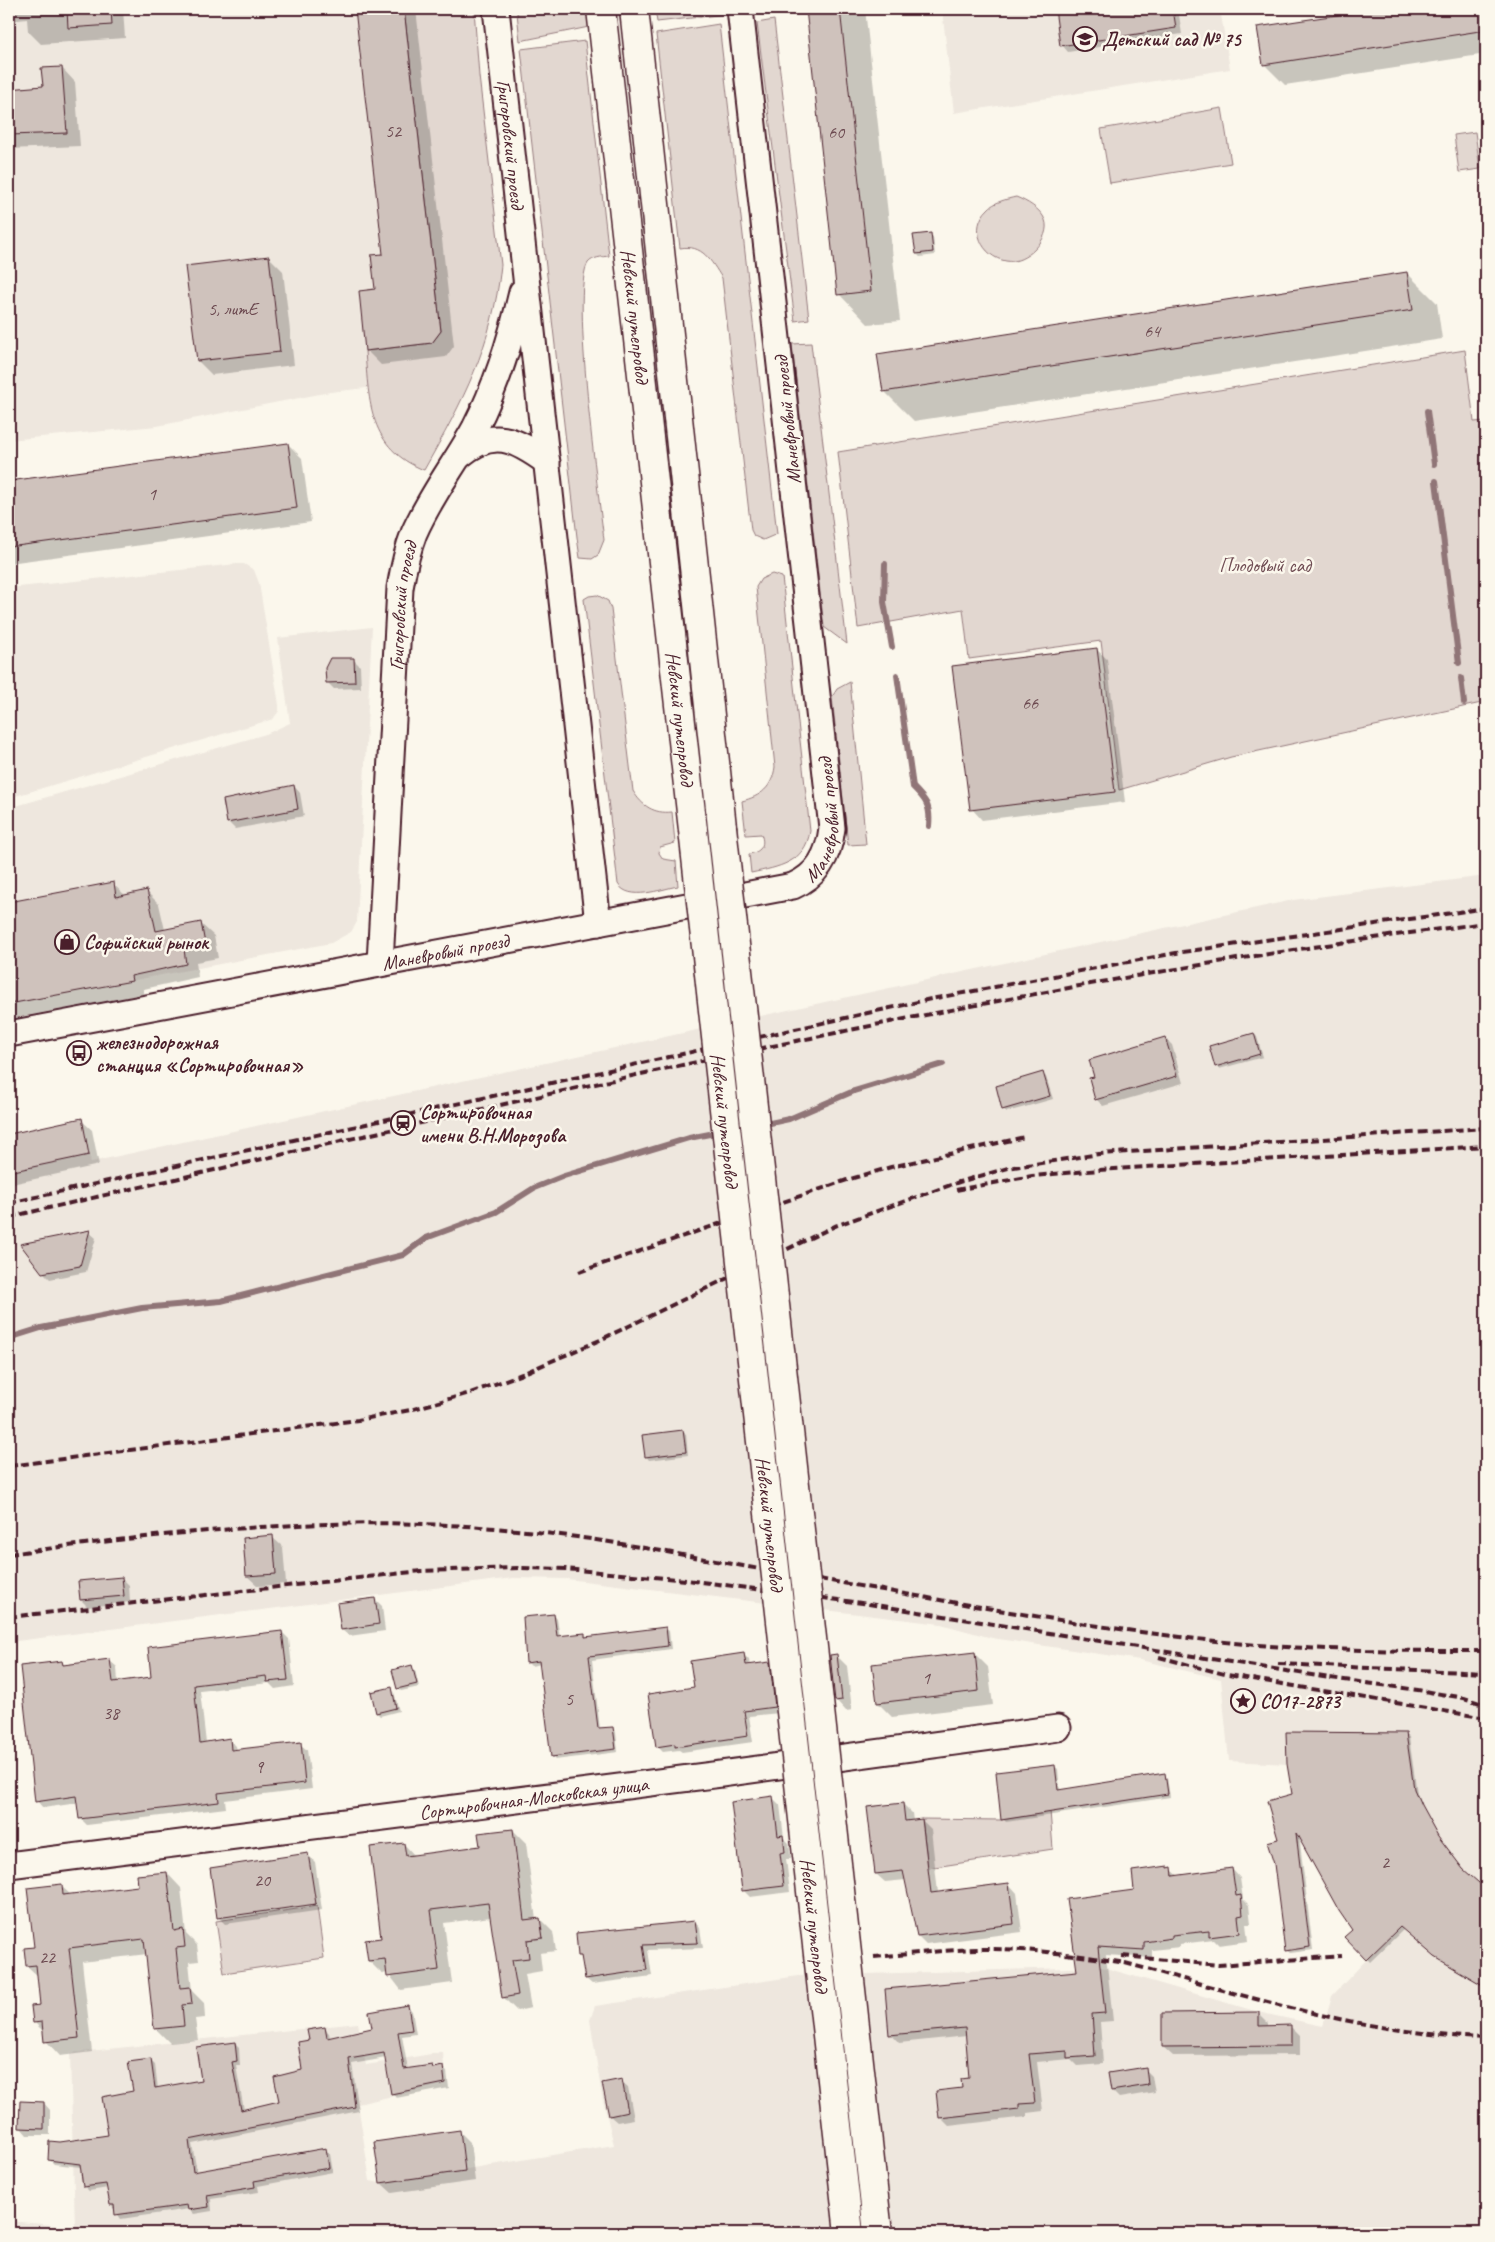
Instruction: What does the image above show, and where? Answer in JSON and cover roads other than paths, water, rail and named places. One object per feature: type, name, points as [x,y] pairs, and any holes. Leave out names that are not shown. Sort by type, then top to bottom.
[{"type":"main road","name":"Невский путепровод","points":[[601,9],[849,2233]]},
{"type":"main road","name":"Невский путепровод","points":[[634,9],[722,827],[878,2233]]},
{"type":"street","name":"Маневровый проезд","points":[[9,1034],[793,886],[806,880],[816,870],[831,843],[832,828],[740,9]]},
{"type":"street","name":"Григоровский проезд","points":[[499,10],[526,275],[598,923]]},
{"type":"street","name":"Григоровский проезд","points":[[380,963],[400,588],[414,534],[492,394],[505,359],[526,275]]},
{"type":"street","points":[[459,456],[472,444],[498,438],[522,445],[547,462]]},
{"type":"street","name":"Сортировочная-Московская улица","points":[[9,1865],[721,1774],[1058,1728]]},
{"type":"waterway","points":[[1427,411],[1434,464]]},
{"type":"waterway","points":[[1436,481],[1459,663]]},
{"type":"waterway","points":[[885,564],[884,602],[892,647]]},
{"type":"waterway","points":[[897,675],[913,787],[927,804],[929,826]]},
{"type":"waterway","points":[[1461,678],[1464,703]]},
{"type":"waterway","points":[[761,1125],[789,1119],[854,1091],[943,1064]]},
{"type":"waterway","points":[[9,1338],[41,1328],[142,1308],[221,1301],[403,1255],[426,1238],[496,1212],[534,1188],[564,1176],[689,1138],[720,1132]]},
{"type":"railway","points":[[9,1203],[931,999],[1176,953],[1486,908]]},
{"type":"railway","points":[[9,1217],[560,1092],[928,1014],[1113,980],[1299,949],[1486,923]]},
{"type":"railway","points":[[9,1466],[358,1420],[410,1410],[470,1393],[522,1374],[600,1340],[835,1226],[959,1182],[1008,1168],[1099,1154],[1486,1128]]},
{"type":"railway","points":[[579,1272],[847,1180],[891,1167],[1025,1137]]},
{"type":"railway","points":[[956,1190],[1032,1176],[1099,1170],[1486,1146]]},
{"type":"railway","points":[[9,1554],[134,1538],[261,1527],[389,1523],[453,1525],[584,1538],[1007,1611],[1170,1636],[1258,1645],[1323,1649],[1486,1651]]},
{"type":"railway","points":[[9,1617],[421,1571],[518,1568],[566,1569],[687,1580],[869,1604],[1330,1678],[1418,1690],[1464,1698],[1486,1705]]},
{"type":"railway","points":[[1159,1657],[1228,1675],[1486,1718]]},
{"type":"railway","points":[[1278,1664],[1486,1673]]},
{"type":"railway","points":[[874,1957],[988,1949],[1040,1951],[1074,1955],[1125,1963],[1259,2000],[1349,2021],[1440,2035],[1486,2038]]},
{"type":"railway","points":[[1122,1956],[1218,1965],[1342,1956]]},
{"type":"place","name":"Детский сад № 75","points":[[1085,39]]},
{"type":"place","name":"Софийский рынок","points":[[67,942]]},
{"type":"place","name":"железнодорожная станция «Сортировочная»","points":[[79,1053]]},
{"type":"place","name":"Сортировочная имени В.Н.Морозова","points":[[403,1123]]},
{"type":"place","name":"СО17-2873","points":[[1243,1701]]},
{"type":"park label","name":"Плодовый сад","points":[[1265,565]]}]
